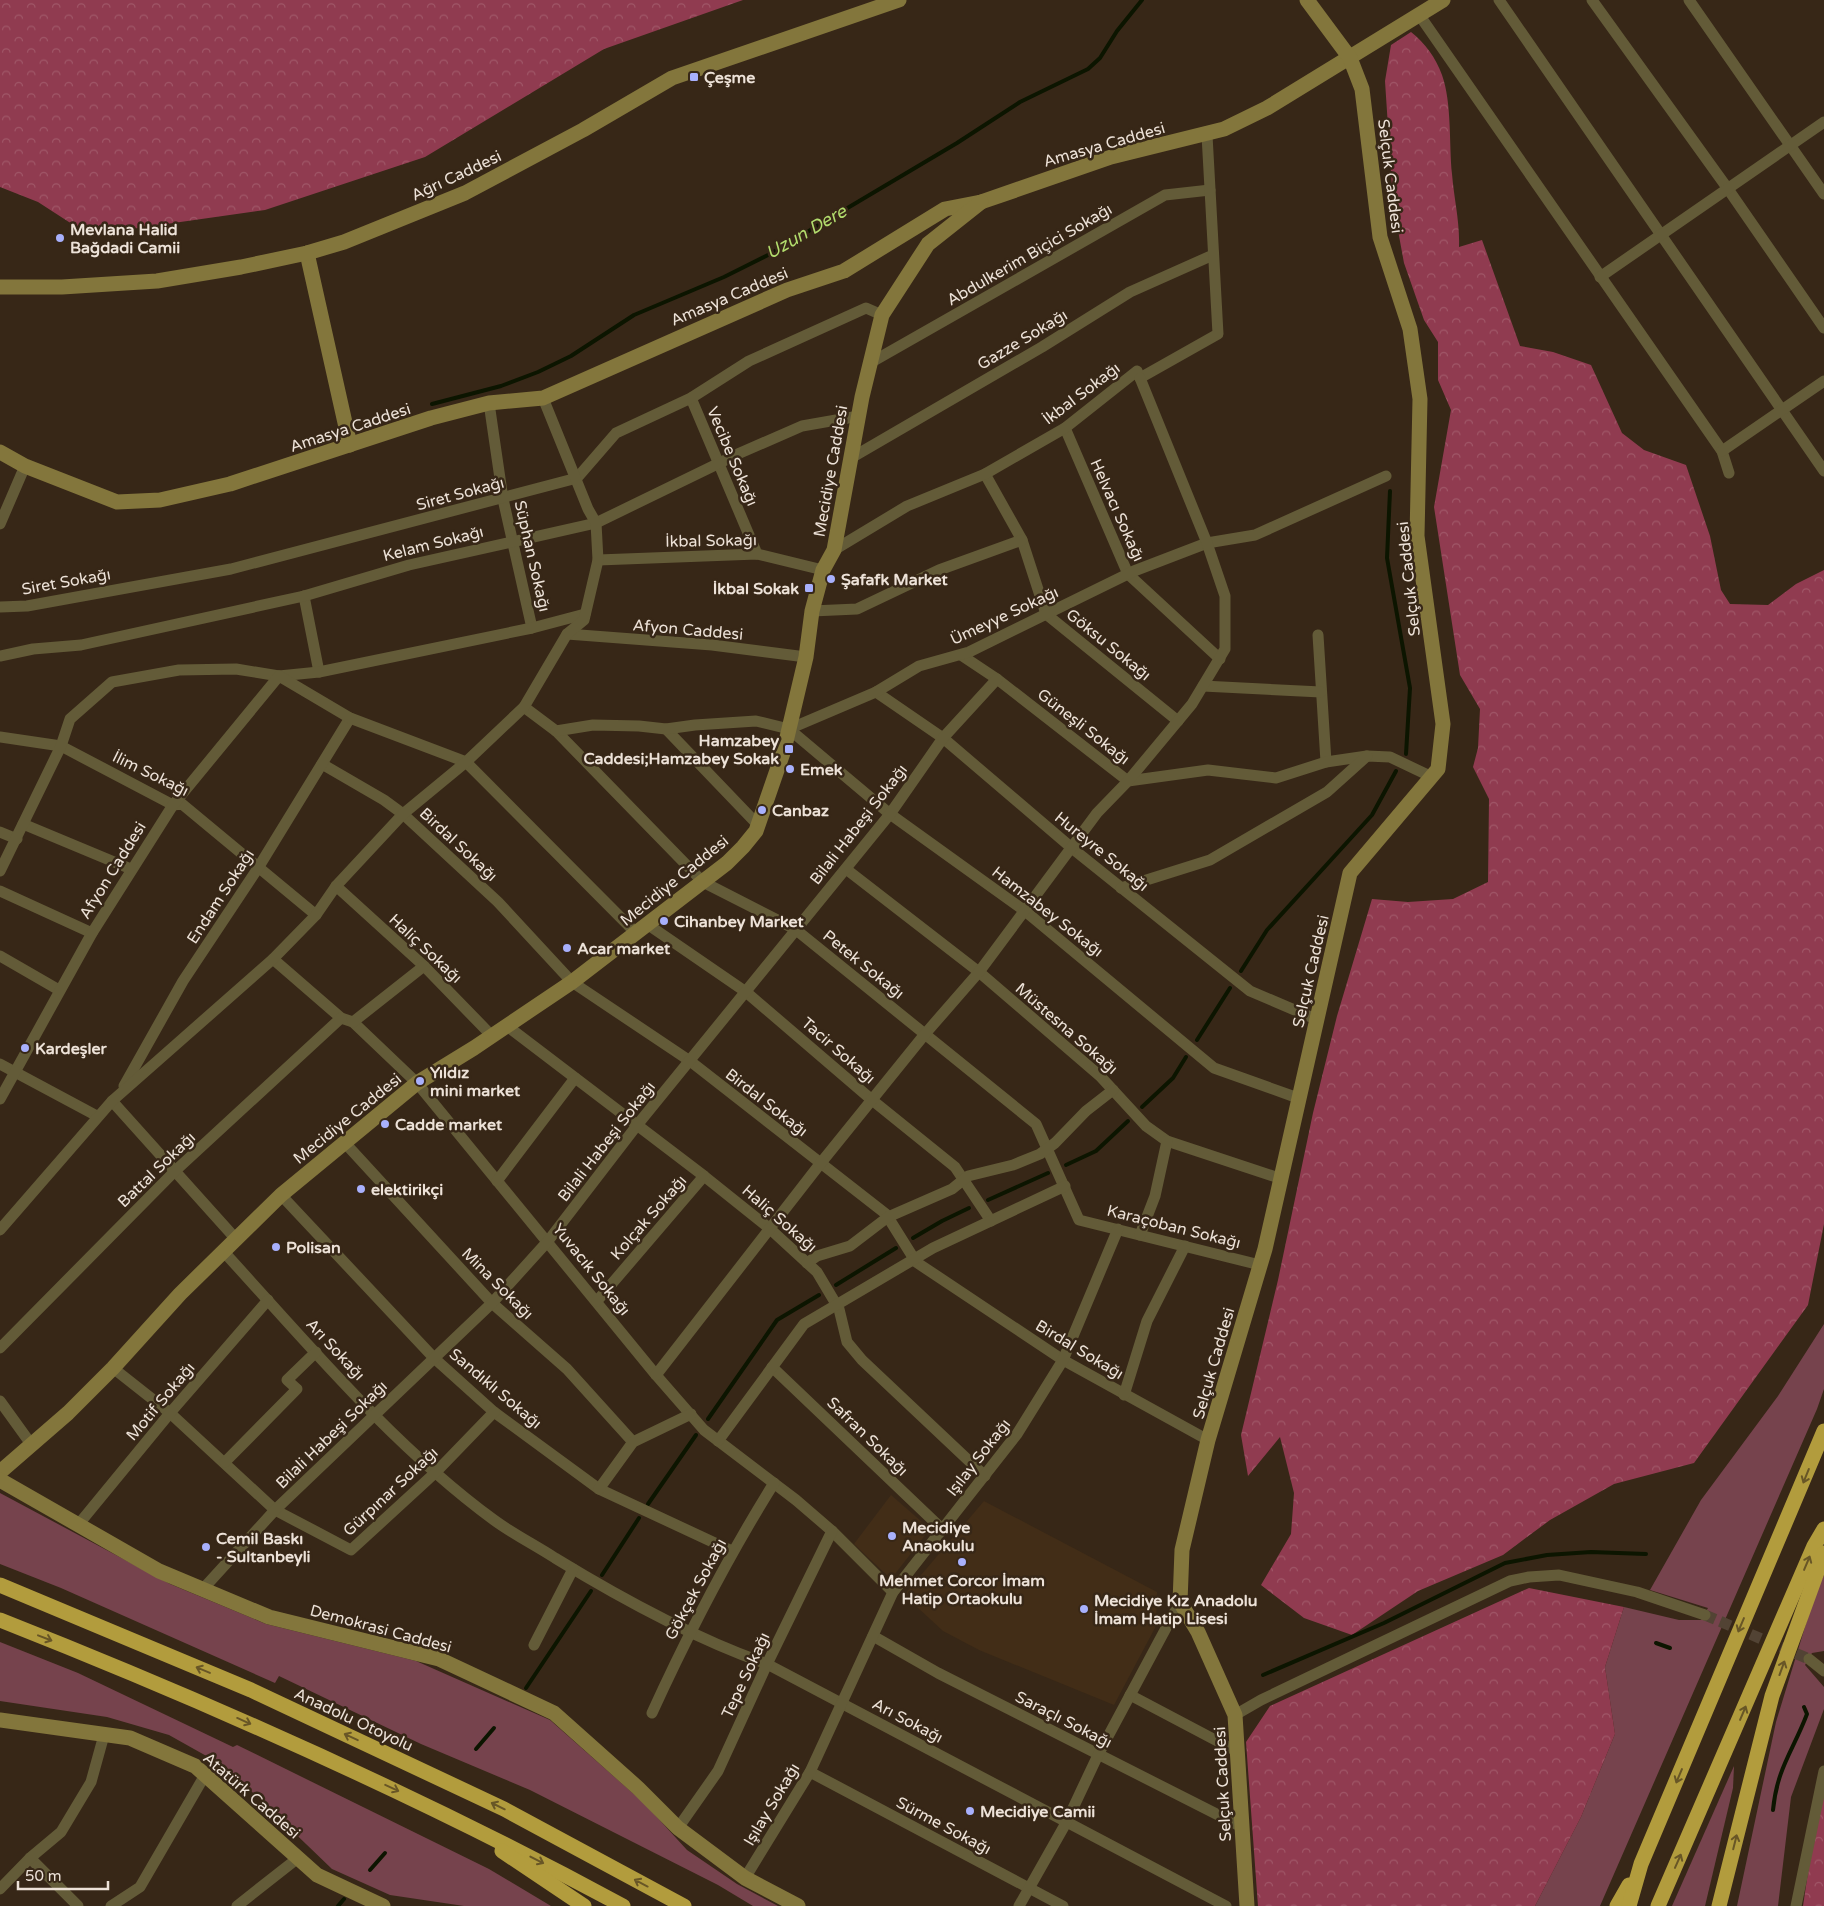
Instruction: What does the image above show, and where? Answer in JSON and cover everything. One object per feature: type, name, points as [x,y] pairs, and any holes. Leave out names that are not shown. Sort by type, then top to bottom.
[{"type":"highway","points":[[1629,1906],[1641,1864],[1824,1431]]},
{"type":"highway","points":[[1658,1906],[1814,1546],[1824,1529]]},
{"type":"highway","points":[[1719,1906],[1772,1696],[1824,1553]]},
{"type":"highway","name":"Anadolu Otoyolu","points":[[0,1585],[251,1690],[504,1809],[684,1906]]},
{"type":"highway","points":[[0,1620],[177,1691],[458,1819],[623,1906]]},
{"type":"highway","points":[[458,1819],[551,1886],[584,1906]]},
{"type":"highway","points":[[1616,1906],[1641,1864]]},
{"type":"street","name":"Ağrı Caddesi","points":[[0,287],[62,287],[156,281],[307,253],[344,242],[465,194],[583,130],[672,78],[899,0]]},
{"type":"street","points":[[1306,0],[1350,58]]},
{"type":"street","name":"Amasya Caddesi","points":[[0,452],[25,466],[116,502],[160,500],[230,484],[431,418],[488,403],[543,398],[787,290],[844,271],[945,209],[981,202],[1111,157],[1224,130],[1267,108],[1420,16],[1443,0]]},
{"type":"street","points":[[1499,0],[1824,471]]},
{"type":"street","points":[[1592,0],[1728,188],[1824,328]]},
{"type":"street","points":[[1689,0],[1824,194]]},
{"type":"street","points":[[1420,16],[1722,451],[1729,473]]},
{"type":"street","name":"Selçuk Caddesi","points":[[1247,1906],[1235,1715],[1198,1632],[1180,1602],[1182,1550],[1208,1440],[1260,1265],[1282,1179],[1298,1098],[1318,1020],[1350,873],[1438,769],[1443,724],[1418,536],[1420,400],[1410,329],[1380,237],[1362,89],[1350,58]]},
{"type":"street","points":[[1600,277],[1824,122]]},
{"type":"street","name":"İkbal Sokağı","points":[[834,550],[907,506],[985,474],[1064,428],[1137,370],[1140,378],[1218,334],[1207,135]]},
{"type":"street","name":"Abdulkerim Biçici Sokağı","points":[[870,364],[1165,195],[1210,190]]},
{"type":"street","name":"Mecidiye Caddesi","points":[[0,1472],[68,1413],[113,1368],[180,1294],[281,1195],[417,1083],[492,1036],[572,982],[703,882],[743,847],[758,825],[789,730],[806,657],[812,611],[823,570],[834,550],[858,416],[882,315],[928,244],[981,202]]},
{"type":"street","points":[[307,253],[350,445]]},
{"type":"street","name":"Gazze Sokağı","points":[[851,458],[1042,347],[1130,292],[1213,255]]},
{"type":"street","points":[[577,478],[616,433],[691,398],[749,361],[866,308],[882,315]]},
{"type":"street","points":[[656,1374],[820,1164],[925,1034],[979,972],[1097,813],[1128,781],[1178,721],[1204,686],[1226,649],[1225,596],[1206,543],[1140,378]]},
{"type":"street","points":[[1722,451],[1824,381]]},
{"type":"street","points":[[0,1230],[98,1116],[116,1098],[174,1049],[273,959],[316,915],[336,886],[403,814],[466,762],[524,707],[567,634],[584,620],[598,560],[596,523],[588,509],[543,398]]},
{"type":"street","name":"Vecibe Sokağı","points":[[691,398],[757,554]]},
{"type":"street","name":"Süphan Sokağı","points":[[488,403],[502,499],[532,628]]},
{"type":"street","name":"Kelam Sokağı","points":[[0,656],[33,649],[81,645],[304,596],[409,565],[513,540],[596,523],[802,426],[858,416]]},
{"type":"street","name":"Helvacı Sokağı","points":[[1064,428],[1128,574],[1220,658]]},
{"type":"street","points":[[0,524],[25,466]]},
{"type":"street","name":"Göksu Sokağı","points":[[985,474],[1022,540],[1046,614],[1178,721]]},
{"type":"street","name":"Ümeyye Sokağı","points":[[789,730],[876,692],[919,666],[962,655],[1128,574],[1206,543],[1255,535],[1386,476]]},
{"type":"street","name":"Siret Sokağı","points":[[0,607],[27,606],[231,569],[577,478]]},
{"type":"street","points":[[812,611],[857,609],[939,570],[1022,540]]},
{"type":"street","name":"İkbal Sokağı","points":[[598,560],[757,554],[823,570]]},
{"type":"street","points":[[304,596],[319,672]]},
{"type":"street","points":[[0,870],[61,746],[70,719],[112,682],[179,670],[236,669],[279,676],[319,672],[532,628],[585,614]]},
{"type":"street","name":"Afyon Caddesi","points":[[567,634],[712,645],[806,657]]},
{"type":"street","points":[[1318,635],[1326,762]]},
{"type":"street","name":"Güneşli Sokağı","points":[[962,655],[997,679],[1128,781],[1208,770],[1276,778],[1326,762],[1367,756],[1390,758],[1432,777]]},
{"type":"street","points":[[279,676],[350,718],[466,762]]},
{"type":"street","name":"Afyon Caddesi","points":[[0,1100],[92,933],[173,805],[279,676]]},
{"type":"street","name":"Bilali Habeşi Sokağı","points":[[203,1590],[275,1510],[492,1303],[548,1241],[638,1124],[890,814],[943,738],[997,679]]},
{"type":"street","points":[[1204,686],[1321,692]]},
{"type":"street","name":"Hureyre Sokağı","points":[[876,692],[943,738],[1072,849],[1250,991],[1318,1020]]},
{"type":"street","name":"Petek Sokağı","points":[[524,707],[556,731],[703,882],[795,929],[1036,1124],[1079,1220]]},
{"type":"street","name":"Endam Sokağı","points":[[116,1098],[183,981],[258,868],[350,718]]},
{"type":"street","points":[[556,731],[593,724],[666,729],[756,721],[789,730]]},
{"type":"street","points":[[666,729],[758,825]]},
{"type":"street","name":"Hamzabey Sokağı","points":[[789,730],[890,814],[1025,911],[1214,1068],[1298,1098]]},
{"type":"street","name":"İlim Sokağı","points":[[0,737],[61,746],[173,805],[182,804],[316,915]]},
{"type":"street","points":[[1121,888],[1210,860],[1327,792],[1367,756]]},
{"type":"street","name":"Tacir Sokağı","points":[[466,762],[641,929],[746,992],[872,1100],[955,1167],[991,1221]]},
{"type":"street","name":"Birdal Sokağı","points":[[322,764],[384,800],[403,814],[498,902],[572,982],[690,1061],[888,1217],[914,1259],[1063,1360],[1208,1440]]},
{"type":"street","points":[[23,824],[131,869]]},
{"type":"street","points":[[0,832],[16,839]]},
{"type":"street","name":"Müstesna Sokağı","points":[[846,869],[979,972],[1100,1076],[1146,1126],[1167,1141],[1282,1179]]},
{"type":"street","name":"Haliç Sokağı","points":[[336,886],[424,966],[492,1036]]},
{"type":"street","points":[[0,892],[92,933]]},
{"type":"street","points":[[0,956],[59,990]]},
{"type":"street","name":"Yuvacık Sokağı","points":[[273,959],[341,1018],[352,1022],[417,1083],[704,1430],[832,1531],[893,1592]]},
{"type":"street","points":[[352,1022],[424,966]]},
{"type":"street","name":"Battal Sokağı","points":[[0,1348],[175,1171],[341,1018]]},
{"type":"street","name":"Haliç Sokağı","points":[[507,1026],[704,1176],[769,1228],[817,1272],[837,1304],[847,1342],[862,1360],[985,1476]]},
{"type":"street","points":[[0,1064],[98,1116]]},
{"type":"street","points":[[497,1181],[575,1078]]},
{"type":"street","points":[[807,1263],[817,1256],[850,1246],[888,1217],[952,1189],[964,1179],[979,1172],[1013,1165],[1048,1149],[1086,1111],[1113,1090]]},
{"type":"street","points":[[116,1098],[175,1171],[235,1238]]},
{"type":"street","points":[[1140,1235],[1154,1196],[1167,1141]]},
{"type":"street","name":"Mina Sokağı","points":[[345,1143],[492,1303],[567,1369],[633,1442]]},
{"type":"street","name":"Kolçak Sokağı","points":[[598,1301],[704,1176]]},
{"type":"street","points":[[718,1441],[804,1324],[914,1259],[1064,1186]]},
{"type":"street","name":"Sandıklı Sokağı","points":[[281,1195],[434,1358],[494,1412],[599,1488],[732,1551]]},
{"type":"street","name":"Karaçoban Sokağı","points":[[1079,1220],[1260,1265]]},
{"type":"street","name":"Işılay Sokağı","points":[[745,1878],[810,1772],[893,1592],[1017,1434],[1063,1360],[1118,1229]]},
{"type":"street","points":[[1124,1395],[1147,1321],[1185,1246]]},
{"type":"street","name":"Arı Sokağı","points":[[224,1252],[375,1414],[436,1472],[495,1521],[607,1589],[728,1650],[767,1664],[1226,1906]]},
{"type":"street","name":"Motif Sokağı","points":[[78,1525],[268,1300]]},
{"type":"street","points":[[225,1462],[297,1389],[288,1380],[316,1352]]},
{"type":"street","name":"Safran Sokağı","points":[[772,1367],[942,1529]]},
{"type":"street","name":"Gürpınar Sokağı","points":[[113,1368],[225,1462],[275,1510],[350,1550],[436,1472],[494,1412]]},
{"type":"street","points":[[0,1401],[31,1444]]},
{"type":"street","points":[[599,1488],[633,1442],[691,1414]]},
{"type":"street","name":"Demokrasi Caddesi","points":[[0,1480],[159,1571],[203,1590],[269,1617],[439,1659],[554,1713],[638,1788],[678,1828],[745,1878],[798,1906]]},
{"type":"street","name":"Gökçek Sokağı","points":[[652,1713],[690,1630],[732,1551],[774,1484]]},
{"type":"street","name":"Tepe Sokağı","points":[[678,1828],[718,1771],[767,1664],[832,1531]]},
{"type":"street","points":[[534,1645],[573,1569]]},
{"type":"street","points":[[1235,1715],[1501,1585],[1519,1579],[1559,1575],[1637,1592],[1704,1615]]},
{"type":"street","points":[[1019,1906],[1066,1823],[1098,1754],[1180,1602]]},
{"type":"street","name":"Saraçlı Sokağı","points":[[873,1636],[938,1673],[1242,1827]]},
{"type":"street","points":[[1809,1659],[1824,1670]]},
{"type":"street","points":[[1130,1695],[1238,1752]]},
{"type":"street","name":"Atatürk Caddesi","points":[[0,1720],[130,1738],[196,1766],[318,1876],[383,1906]]},
{"type":"street","points":[[0,1888],[4,1875],[30,1858],[62,1832],[90,1782],[104,1735]]},
{"type":"street","points":[[1796,1906],[1824,1771]]},
{"type":"street","name":"Sürme Sokağı","points":[[810,1772],[1063,1906]]},
{"type":"street","points":[[111,1906],[140,1887],[205,1774]]},
{"type":"street","points":[[30,1858],[78,1906]]},
{"type":"street","points":[[237,1906],[298,1858]]},
{"type":"shaded area","points":[[1824,1324],[1824,1389],[1817,1409],[1600,1906],[1535,1906],[1581,1817],[1615,1734],[1605,1667],[1624,1607],[1679,1620],[1701,1620],[1708,1608],[1650,1590],[1701,1500],[1778,1396]]},
{"type":"shaded area","points":[[0,1493],[170,1584],[266,1624],[416,1661],[550,1720],[644,1803],[687,1850],[737,1884],[778,1906],[753,1906],[718,1885],[530,1790],[421,1744],[279,1676],[275,1683],[61,1588],[0,1564]]},
{"type":"shaded area","name":"Mecidiye Anaokulu","points":[[891,1495],[930,1529],[891,1579],[854,1544]]},
{"type":"shaded area","points":[[984,1501],[1157,1592],[1156,1626],[1114,1705],[979,1650],[943,1631],[904,1595]]},
{"type":"shaded area","points":[[1824,1575],[1824,1651],[1812,1653],[1805,1665],[1824,1687],[1824,1709],[1791,1797],[1778,1906],[1737,1906],[1776,1722],[1815,1594]]},
{"type":"shaded area","points":[[0,1642],[78,1673],[233,1747],[237,1745],[489,1869],[551,1906],[464,1906],[390,1895],[332,1869],[226,1767],[169,1735],[107,1717],[0,1701]]},
{"type":"shaded area","points":[[1734,1766],[1733,1788],[1705,1906],[1672,1906]]},
{"type":"green space","points":[[0,0],[743,0],[604,49],[425,157],[265,210],[89,235],[38,202],[0,187]]},
{"type":"green space","points":[[1411,32],[1433,57],[1440,69],[1445,86],[1449,111],[1451,162],[1459,229],[1459,247],[1482,240],[1520,346],[1553,352],[1591,365],[1622,433],[1644,450],[1686,465],[1710,536],[1721,590],[1730,604],[1768,605],[1796,584],[1824,570],[1824,1224],[1808,1305],[1694,1463],[1614,1484],[1550,1520],[1503,1555],[1418,1591],[1352,1635],[1304,1618],[1261,1585],[1291,1534],[1294,1493],[1280,1437],[1248,1476],[1241,1435],[1278,1280],[1313,1113],[1337,1016],[1372,899],[1408,902],[1453,899],[1488,882],[1489,799],[1473,767],[1478,748],[1480,709],[1460,675],[1434,507],[1451,410],[1438,380],[1438,342],[1424,320],[1404,263],[1393,203],[1385,81],[1391,45]]},
{"type":"green space","points":[[1529,1588],[1624,1607],[1605,1667],[1615,1734],[1581,1817],[1535,1906],[1258,1906],[1246,1742],[1270,1706]]},
{"type":"green space","points":[[1824,1794],[1824,1906],[1803,1906],[1816,1818]]},
{"type":"waterway","name":"Uzun Dere","points":[[432,404],[501,386],[538,372],[571,356],[634,315],[724,277],[770,254],[957,143],[1020,102],[1088,69],[1100,58],[1117,31],[1142,0]]},
{"type":"waterway","points":[[1390,491],[1387,558],[1410,688],[1406,754]]},
{"type":"waterway","points":[[1241,971],[1267,930],[1372,815],[1396,771]]},
{"type":"waterway","points":[[1197,1040],[1230,988]]},
{"type":"waterway","points":[[1142,1107],[1173,1078],[1186,1057]]},
{"type":"waterway","points":[[1066,1165],[1096,1151],[1128,1121]]},
{"type":"waterway","points":[[988,1200],[1048,1173]]},
{"type":"waterway","points":[[913,1238],[969,1208]]},
{"type":"waterway","points":[[836,1285],[896,1248]]},
{"type":"waterway","points":[[708,1419],[777,1320],[819,1295]]},
{"type":"waterway","points":[[648,1504],[696,1435]]},
{"type":"waterway","points":[[602,1575],[639,1518]]},
{"type":"waterway","points":[[1263,1675],[1384,1623],[1505,1563],[1547,1555],[1591,1552],[1646,1554]]},
{"type":"waterway","points":[[526,1688],[591,1591]]},
{"type":"waterway","points":[[1656,1643],[1670,1648]]},
{"type":"waterway","points":[[1773,1810],[1778,1782],[1807,1714],[1804,1707]]},
{"type":"waterway","points":[[476,1749],[494,1728]]},
{"type":"waterway","points":[[370,1870],[385,1853]]},
{"type":"waterway","points":[[338,1906],[344,1899]]},
{"type":"tunnel","points":[[1705,1615],[1809,1659]]},
{"type":"place","name":"Çeşme","points":[[694,77]]},
{"type":"place","name":"Mevlana Halid Bağdadi Camii","points":[[60,238]]},
{"type":"place","name":"Şafafk Market","points":[[831,579]]},
{"type":"place","name":"İkbal Sokak","points":[[809,588]]},
{"type":"place","name":"Hamzabey Caddesi;Hamzabey Sokak","points":[[789,749]]},
{"type":"place","name":"Emek","points":[[790,769]]},
{"type":"place","name":"Canbaz","points":[[762,810]]},
{"type":"place","name":"Cihanbey Market","points":[[664,921]]},
{"type":"place","name":"Acar market","points":[[567,948]]},
{"type":"place","name":"Kardeşler","points":[[25,1048]]},
{"type":"place","name":"Yıldız mini market","points":[[420,1081]]},
{"type":"place","name":"Cadde market","points":[[385,1124]]},
{"type":"place","name":"elektirikçi","points":[[361,1189]]},
{"type":"place","name":"Polisan","points":[[276,1247]]},
{"type":"place","name":"Mecidiye Anaokulu","points":[[892,1536]]},
{"type":"place","name":"Cemil Baskı - Sultanbeyli","points":[[206,1547]]},
{"type":"place","name":"Mehmet Corcor İmam Hatip Ortaokulu","points":[[962,1562]]},
{"type":"place","name":"Mecidiye Kız Anadolu İmam Hatip Lisesi","points":[[1084,1609]]},
{"type":"place","name":"Mecidiye Camii","points":[[970,1811]]}]
